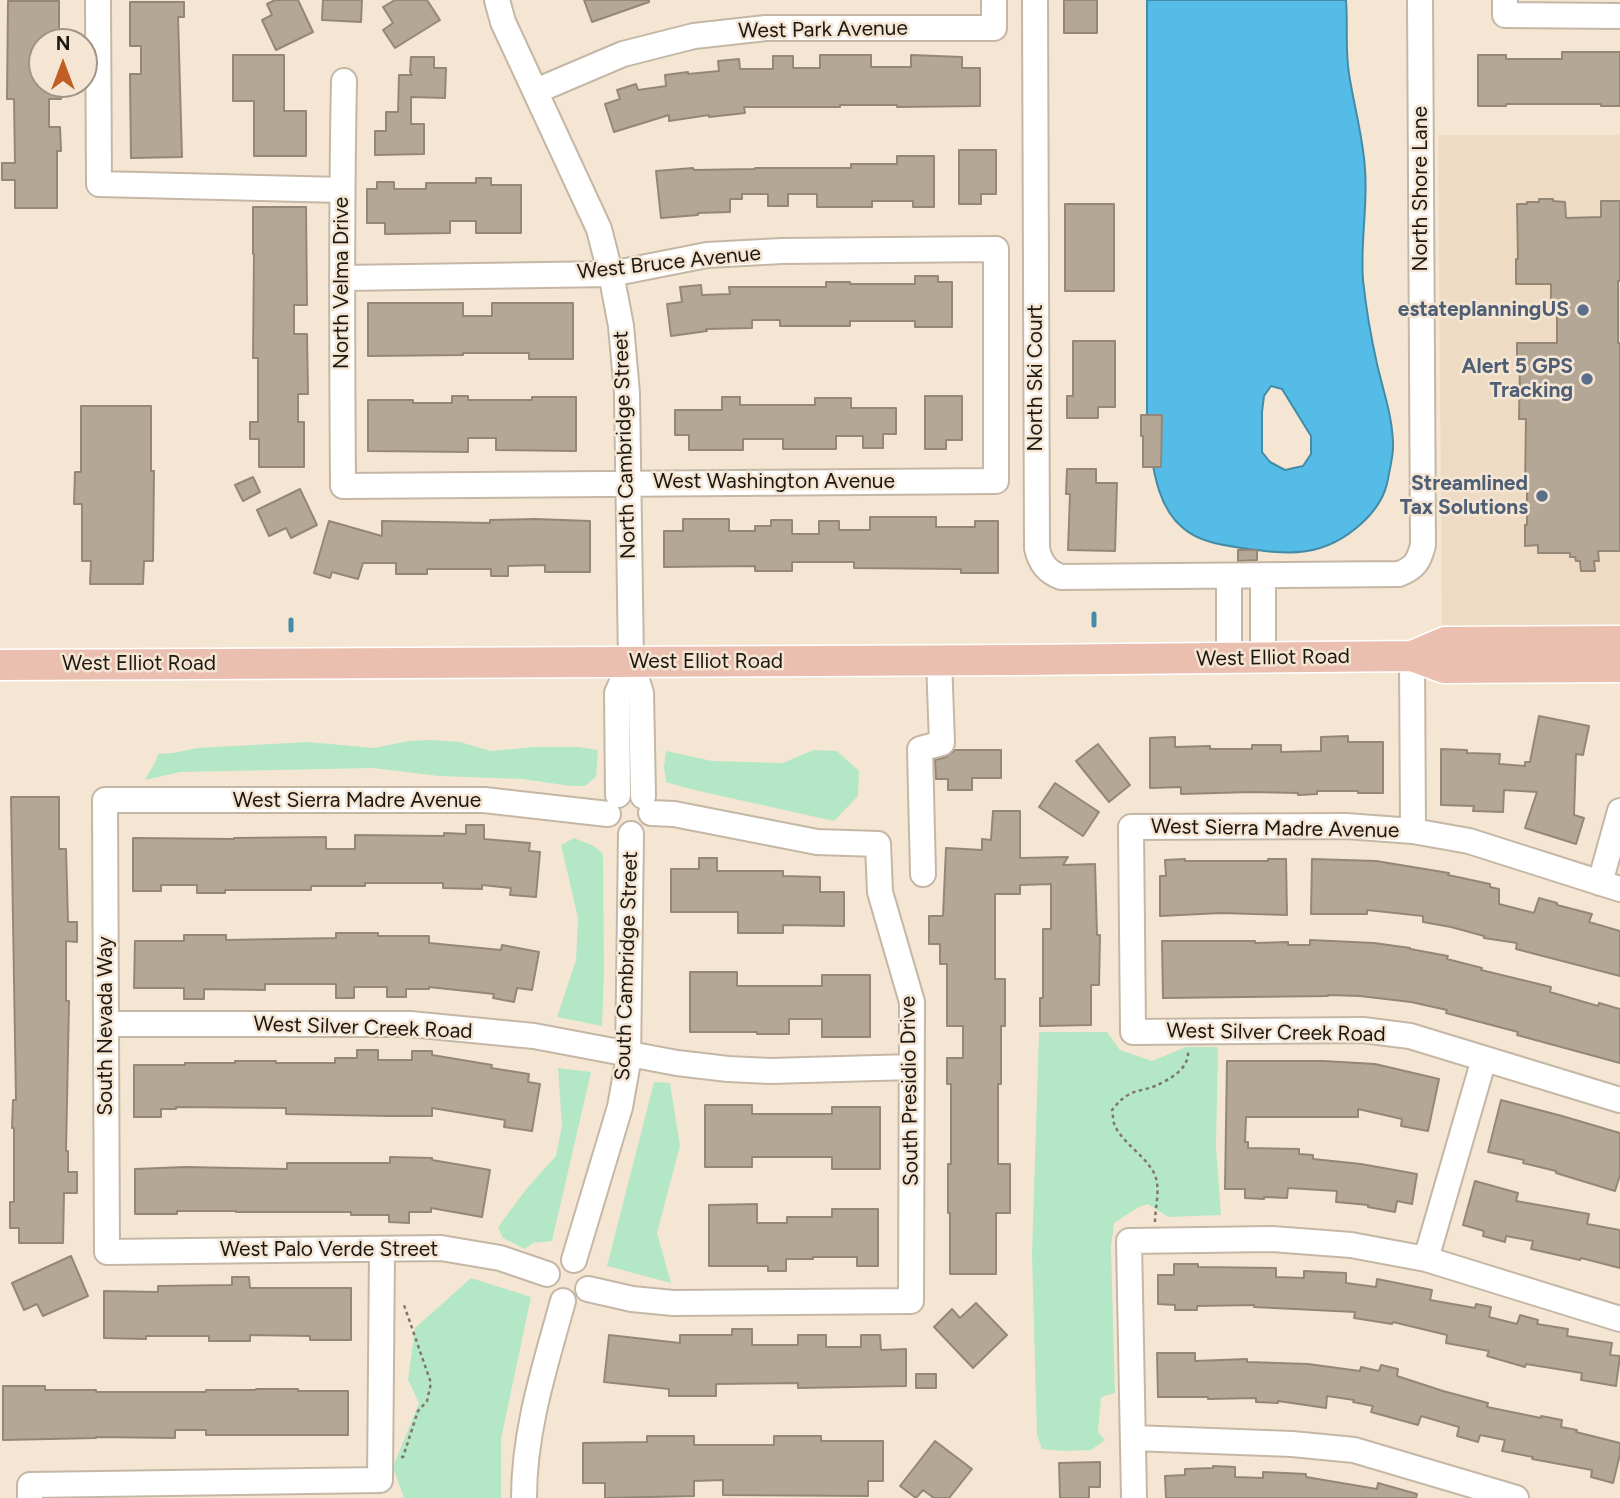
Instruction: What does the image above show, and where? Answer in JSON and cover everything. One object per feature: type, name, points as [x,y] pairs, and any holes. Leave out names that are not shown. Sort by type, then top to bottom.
[{"type":"main road","name":"West Elliot Road","points":[[1412,656],[1445,642],[1620,642]]},
{"type":"main road","name":"West Elliot Road","points":[[0,665],[1412,656],[1444,668],[1620,667]]},
{"type":"street","points":[[98,0],[99,184],[342,190]]},
{"type":"street","name":"North Cambridge Street","points":[[496,0],[503,22],[599,229],[611,274],[621,326],[627,393],[631,662]]},
{"type":"street","name":"West Park Avenue","points":[[536,91],[623,54],[694,36],[766,28],[994,28],[994,0]]},
{"type":"street","name":"North Ski Court","points":[[1035,0],[1039,558],[1052,574],[1061,577],[1229,576]]},
{"type":"street","name":"North Shore Lane","points":[[1229,576],[1399,574],[1410,570],[1420,558],[1423,545],[1420,0]]},
{"type":"street","points":[[1505,7],[1620,16]]},
{"type":"street","name":"North Velma Drive","points":[[343,485],[344,81]]},
{"type":"street","name":"West Bruce Avenue","points":[[342,278],[611,274],[707,255],[782,251],[996,249],[996,481]]},
{"type":"street","name":"West Washington Avenue","points":[[343,485],[996,481]]},
{"type":"street","points":[[1229,576],[1229,659]]},
{"type":"street","points":[[1263,576],[1263,658]]},
{"type":"street","points":[[1412,656],[1413,831]]},
{"type":"street","points":[[923,874],[919,749],[942,743],[939,660]]},
{"type":"street","points":[[631,662],[641,693],[647,825],[637,833],[624,834],[613,827],[617,693],[631,662]]},
{"type":"street","points":[[613,804],[631,792],[647,805]]},
{"type":"street","name":"West Sierra Madre Avenue","points":[[105,800],[484,800],[613,804]]},
{"type":"street","name":"South Nevada Way","points":[[105,800],[107,1252]]},
{"type":"street","name":"South Presidio Drive","points":[[587,1289],[632,1299],[673,1303],[911,1301],[912,1002],[880,892],[878,844],[817,842],[674,814],[647,805]]},
{"type":"street","points":[[1610,886],[1620,811]]},
{"type":"street","name":"West Sierra Madre Avenue","points":[[1132,1032],[1131,827],[1346,826],[1413,831],[1469,841],[1610,886]]},
{"type":"street","name":"South Cambridge Street","points":[[574,1260],[620,1107],[628,1062],[631,834]]},
{"type":"street","name":"West Silver Creek Road","points":[[106,1024],[410,1024],[534,1036],[677,1063],[728,1069],[770,1071],[912,1067]]},
{"type":"street","name":"West Silver Creek Road","points":[[1132,1032],[1363,1030],[1410,1036],[1620,1100]]},
{"type":"street","points":[[1426,1259],[1484,1059]]},
{"type":"street","points":[[1134,1498],[1132,1438],[1142,1241],[1285,1240],[1351,1245],[1426,1259],[1620,1319]]},
{"type":"street","name":"West Palo Verde Street","points":[[107,1252],[441,1248],[500,1258],[547,1274]]},
{"type":"street","points":[[30,1491],[380,1469],[382,1249]]},
{"type":"street","points":[[561,1260],[574,1260],[586,1268],[589,1275],[587,1289],[577,1300],[563,1301],[551,1294],[546,1281],[547,1274],[550,1268],[561,1260]]},
{"type":"street","points":[[524,1498],[529,1434],[563,1301]]},
{"type":"street","points":[[1132,1438],[1292,1444],[1354,1450],[1516,1498]]},
{"type":"path","points":[[1142,1241],[1157,1182],[1150,1168],[1124,1140],[1115,1125],[1112,1110],[1130,1093],[1155,1086],[1179,1073],[1189,1058],[1188,1032]]},
{"type":"path","points":[[380,1469],[403,1457],[418,1411],[427,1401],[431,1383],[402,1301]]},
{"type":"shaded area","points":[[1438,135],[1620,135],[1620,627],[1442,629]]},
{"type":"green space","points":[[431,740],[460,742],[491,751],[534,747],[579,747],[598,750],[596,777],[585,786],[571,786],[522,779],[439,776],[373,768],[180,772],[145,780],[158,754],[198,748],[308,742],[374,748]]},
{"type":"green space","points":[[813,750],[837,751],[859,771],[858,796],[834,821],[666,782],[666,751],[712,761],[783,763]]},
{"type":"green space","points":[[574,838],[594,846],[603,854],[602,1026],[557,1017],[576,960],[578,918],[561,845]]},
{"type":"green space","points":[[1039,1032],[1107,1032],[1120,1050],[1152,1061],[1186,1047],[1218,1047],[1216,1147],[1221,1215],[1168,1217],[1148,1204],[1114,1223],[1111,1248],[1115,1393],[1101,1397],[1098,1432],[1105,1440],[1091,1450],[1042,1449],[1037,1435],[1032,1254]]},
{"type":"green space","points":[[558,1068],[591,1072],[552,1241],[533,1243],[525,1249],[503,1238],[498,1227],[527,1188],[556,1156],[562,1125]]},
{"type":"green space","points":[[654,1082],[670,1083],[680,1146],[657,1233],[671,1283],[607,1266]]},
{"type":"green space","points":[[471,1278],[531,1297],[501,1439],[501,1498],[404,1498],[393,1467],[419,1403],[408,1380],[415,1328]]},
{"type":"water","points":[[1147,0],[1346,0],[1348,65],[1365,169],[1363,280],[1393,442],[1387,486],[1382,498],[1362,523],[1334,543],[1320,548],[1276,552],[1211,542],[1189,533],[1166,508],[1157,483],[1147,430]],"holes":[[[1271,386],[1282,389],[1311,436],[1311,454],[1303,466],[1285,470],[1270,462],[1262,452],[1264,396]]]},
{"type":"building","points":[[275,0],[298,0],[313,32],[276,50],[262,20],[272,15],[267,4]]},
{"type":"building","points":[[323,0],[362,0],[361,22],[322,20]]},
{"type":"building","points":[[395,0],[427,0],[440,20],[395,48],[383,30],[393,23],[383,7]]},
{"type":"building","points":[[584,0],[649,0],[649,2],[592,22]]},
{"type":"building","points":[[1064,0],[1097,0],[1097,33],[1064,33]]},
{"type":"building","points":[[8,1],[59,1],[59,28],[28,28],[28,98],[61,98],[49,99],[49,127],[60,127],[61,151],[57,151],[57,208],[15,208],[15,180],[2,180],[2,163],[15,163],[14,99],[7,99]]},
{"type":"building","points":[[130,2],[184,2],[184,17],[178,17],[182,157],[131,158],[130,74],[141,74],[141,46],[130,46]]},
{"type":"building","points":[[1562,52],[1620,52],[1620,106],[1478,106],[1478,55],[1506,55],[1506,59],[1562,59]]},
{"type":"building","points":[[233,55],[284,55],[284,111],[306,111],[306,156],[254,156],[254,101],[233,101]]},
{"type":"building","points":[[820,55],[871,55],[871,67],[911,67],[911,55],[962,57],[962,68],[980,68],[980,106],[744,107],[745,113],[709,117],[669,121],[669,115],[614,132],[605,104],[620,99],[617,90],[636,84],[638,90],[666,86],[665,75],[719,71],[718,61],[739,59],[740,69],[773,69],[773,56],[793,56],[793,68],[820,68]]},
{"type":"building","points":[[411,57],[434,57],[434,68],[446,68],[445,98],[411,97],[411,124],[424,124],[424,154],[375,155],[375,131],[386,131],[386,112],[398,112],[399,75],[412,75]]},
{"type":"building","points":[[959,150],[996,150],[996,194],[981,194],[981,204],[959,204]]},
{"type":"building","points":[[897,156],[934,156],[934,207],[913,207],[913,201],[872,201],[872,207],[817,207],[817,194],[788,194],[788,206],[768,206],[768,194],[742,194],[742,199],[730,199],[730,212],[661,218],[656,171],[693,168],[851,168],[851,164],[897,164]]},
{"type":"building","points":[[476,178],[491,178],[491,185],[521,185],[521,233],[476,233],[476,221],[450,221],[450,233],[385,234],[385,223],[367,223],[367,189],[377,189],[377,182],[394,182],[394,189],[426,189],[426,183],[476,183]]},
{"type":"building","points":[[1539,199],[1565,202],[1566,218],[1601,217],[1601,201],[1620,201],[1620,551],[1598,551],[1599,561],[1594,561],[1595,571],[1581,571],[1580,561],[1570,557],[1570,553],[1538,553],[1538,545],[1525,546],[1526,419],[1519,419],[1520,364],[1517,364],[1517,343],[1557,343],[1557,315],[1551,315],[1551,284],[1516,284],[1517,204],[1539,202]]},
{"type":"building","points":[[1065,204],[1114,204],[1114,291],[1065,291]]},
{"type":"building","points":[[253,207],[306,207],[307,305],[294,305],[294,334],[307,334],[308,394],[298,394],[298,422],[304,422],[304,467],[259,467],[259,439],[250,439],[250,422],[258,422],[258,358],[253,358]]},
{"type":"building","points":[[915,276],[938,276],[938,282],[952,282],[952,327],[915,327],[915,321],[850,321],[850,326],[780,326],[780,320],[752,320],[752,328],[706,329],[707,331],[671,336],[667,304],[682,302],[680,287],[701,285],[702,295],[730,294],[729,287],[826,287],[826,282],[915,284]]},
{"type":"building","points":[[368,303],[463,303],[463,316],[492,316],[492,303],[573,303],[573,359],[529,359],[529,353],[368,356]]},
{"type":"building","points":[[1073,341],[1115,341],[1115,407],[1098,407],[1098,418],[1067,418],[1067,396],[1073,396]]},
{"type":"building","points":[[452,396],[468,396],[468,400],[576,397],[576,451],[496,450],[496,438],[468,438],[468,452],[368,451],[368,400],[452,403]]},
{"type":"building","points":[[925,396],[962,396],[962,440],[946,440],[946,449],[925,449]]},
{"type":"building","points":[[722,397],[740,397],[740,405],[815,405],[815,398],[851,398],[851,408],[896,408],[896,434],[883,434],[883,448],[863,448],[863,436],[836,436],[836,449],[783,449],[783,439],[743,439],[743,450],[689,450],[689,435],[675,435],[675,410],[722,410]]},
{"type":"building","points":[[81,406],[151,406],[151,471],[154,471],[153,561],[144,561],[143,584],[90,584],[91,561],[82,561],[82,504],[74,504],[75,472],[81,472]]},
{"type":"building","points":[[1141,415],[1162,415],[1161,467],[1143,467]]},
{"type":"building","points":[[1067,469],[1096,469],[1096,483],[1117,483],[1115,551],[1068,550],[1070,494],[1066,494]]},
{"type":"building","points":[[253,477],[260,492],[243,501],[235,485]]},
{"type":"building","points":[[300,489],[317,525],[291,538],[286,528],[269,536],[257,510]]},
{"type":"building","points":[[870,517],[936,517],[936,527],[975,527],[975,521],[998,521],[998,573],[961,573],[961,569],[854,568],[854,562],[792,562],[792,571],[755,571],[755,566],[664,567],[664,531],[683,531],[683,519],[729,519],[729,531],[755,531],[755,526],[771,526],[771,520],[792,520],[792,534],[819,534],[819,521],[839,521],[839,530],[870,530]]},
{"type":"building","points":[[490,520],[590,521],[590,572],[545,572],[545,565],[508,566],[508,576],[491,576],[491,569],[427,569],[427,574],[396,574],[396,563],[363,563],[358,579],[332,572],[330,578],[314,573],[329,521],[382,536],[382,521],[490,523]]},
{"type":"building","points":[[1238,550],[1257,550],[1257,560],[1238,561]]},
{"type":"building","points":[[1539,716],[1589,726],[1583,755],[1576,754],[1574,815],[1584,818],[1576,844],[1525,828],[1537,792],[1504,790],[1503,812],[1473,811],[1474,806],[1441,805],[1441,749],[1500,754],[1499,764],[1525,766],[1525,762],[1530,762]]},
{"type":"building","points":[[1348,736],[1348,742],[1383,742],[1383,793],[1317,791],[1317,794],[1298,795],[1252,792],[1181,794],[1181,787],[1150,788],[1150,738],[1175,737],[1175,747],[1210,746],[1210,749],[1252,749],[1252,745],[1281,745],[1281,752],[1321,751],[1321,737]]},
{"type":"building","points":[[1098,744],[1130,785],[1109,802],[1076,761]]},
{"type":"building","points":[[955,750],[1001,750],[1001,778],[972,778],[972,790],[948,790],[948,779],[936,779],[935,760],[946,757]]},
{"type":"building","points":[[1055,783],[1099,812],[1083,836],[1039,807]]},
{"type":"building","points":[[11,797],[59,797],[59,849],[66,849],[68,922],[77,922],[77,942],[66,941],[66,1001],[69,1001],[66,1151],[68,1172],[77,1172],[77,1193],[64,1193],[63,1243],[19,1243],[19,1228],[10,1228],[10,1202],[14,1202],[13,1100],[16,1100]]},
{"type":"building","points":[[993,811],[1020,811],[1020,858],[1068,857],[1063,865],[1095,864],[1097,935],[1100,935],[1099,985],[1091,985],[1091,1025],[1040,1026],[1040,998],[1043,998],[1043,929],[1051,929],[1051,884],[1020,885],[1020,894],[995,894],[995,979],[1005,979],[1005,1026],[1001,1026],[1001,1084],[998,1084],[998,1164],[1010,1164],[1010,1213],[996,1213],[996,1274],[950,1274],[948,1164],[951,1164],[951,1084],[947,1084],[947,1058],[963,1058],[963,1026],[947,1026],[947,964],[940,964],[940,944],[929,944],[929,916],[943,916],[946,848],[982,850],[982,839],[991,840]]},
{"type":"building","points":[[466,825],[484,825],[484,839],[530,843],[529,851],[540,852],[536,897],[510,895],[511,888],[482,885],[482,889],[443,888],[443,883],[365,883],[365,886],[311,886],[311,890],[225,890],[225,893],[197,893],[197,885],[161,885],[161,891],[133,891],[133,838],[326,837],[326,849],[355,849],[355,835],[444,836],[444,833],[466,834]]},
{"type":"building","points":[[699,858],[717,858],[717,871],[783,871],[783,876],[820,877],[820,892],[844,892],[844,926],[783,925],[783,933],[738,933],[738,912],[671,912],[671,869],[699,869]]},
{"type":"building","points":[[1286,859],[1287,915],[1221,913],[1160,916],[1160,876],[1166,876],[1165,860]]},
{"type":"building","points":[[1312,859],[1376,861],[1449,873],[1448,875],[1490,884],[1490,887],[1499,889],[1499,904],[1534,913],[1539,898],[1592,914],[1589,922],[1620,931],[1620,976],[1516,949],[1517,943],[1484,938],[1451,927],[1423,922],[1423,916],[1367,910],[1367,914],[1311,914]]},
{"type":"building","points":[[336,933],[429,936],[429,943],[501,950],[502,945],[539,952],[532,990],[517,988],[514,1002],[493,998],[494,994],[429,987],[406,989],[406,997],[387,997],[387,987],[354,987],[354,998],[336,998],[336,984],[265,984],[265,990],[204,989],[204,999],[184,999],[184,988],[134,988],[135,941],[184,941],[184,935],[226,935],[226,940],[336,938]]},
{"type":"building","points":[[1310,940],[1374,943],[1448,956],[1447,959],[1482,968],[1481,970],[1551,987],[1550,992],[1598,1006],[1599,1003],[1620,1009],[1620,1063],[1517,1035],[1518,1032],[1446,1013],[1447,1010],[1411,1002],[1328,995],[1163,998],[1162,941],[1255,941],[1310,945]]},
{"type":"building","points":[[690,972],[737,972],[737,986],[822,986],[822,975],[870,975],[870,1037],[822,1037],[822,1019],[789,1019],[789,1034],[690,1032]]},
{"type":"building","points":[[357,1050],[378,1050],[378,1060],[412,1060],[412,1051],[432,1051],[432,1055],[529,1074],[528,1082],[540,1084],[532,1131],[504,1127],[505,1120],[432,1108],[432,1116],[389,1116],[286,1114],[286,1108],[176,1107],[161,1109],[161,1117],[134,1117],[134,1065],[235,1061],[335,1063],[335,1058],[357,1058]]},
{"type":"building","points":[[1227,1061],[1375,1064],[1439,1079],[1428,1131],[1401,1126],[1402,1119],[1358,1109],[1358,1117],[1246,1117],[1245,1142],[1248,1142],[1248,1148],[1299,1149],[1299,1154],[1313,1155],[1313,1159],[1417,1174],[1412,1204],[1397,1201],[1395,1212],[1368,1205],[1336,1202],[1337,1191],[1288,1188],[1287,1198],[1264,1199],[1245,1198],[1245,1189],[1225,1189]]},
{"type":"building","points":[[1501,1100],[1620,1133],[1620,1175],[1615,1191],[1523,1163],[1524,1160],[1488,1152]]},
{"type":"building","points":[[705,1105],[752,1105],[752,1114],[832,1114],[832,1107],[880,1107],[880,1169],[832,1169],[832,1157],[752,1157],[752,1167],[705,1167]]},
{"type":"building","points":[[390,1157],[432,1158],[490,1170],[482,1217],[431,1208],[431,1212],[409,1212],[409,1223],[389,1222],[389,1215],[351,1215],[351,1212],[177,1211],[177,1214],[135,1214],[135,1169],[287,1169],[287,1163],[390,1163]]},
{"type":"building","points":[[1475,1181],[1518,1193],[1516,1201],[1589,1214],[1587,1224],[1620,1230],[1620,1268],[1531,1249],[1533,1241],[1506,1236],[1505,1242],[1483,1236],[1484,1231],[1463,1225]]},
{"type":"building","points":[[757,1204],[757,1223],[787,1223],[787,1217],[832,1217],[832,1209],[878,1209],[878,1266],[857,1266],[857,1257],[813,1257],[786,1259],[786,1271],[768,1271],[768,1266],[709,1266],[709,1205]]},
{"type":"building","points":[[71,1256],[88,1296],[43,1316],[37,1304],[24,1310],[12,1283]]},
{"type":"building","points":[[1174,1264],[1276,1268],[1276,1277],[1304,1278],[1304,1271],[1346,1273],[1346,1283],[1376,1287],[1377,1279],[1432,1290],[1430,1300],[1475,1308],[1476,1304],[1491,1307],[1489,1317],[1517,1324],[1520,1315],[1538,1320],[1537,1324],[1568,1329],[1567,1336],[1612,1343],[1610,1355],[1620,1356],[1616,1386],[1581,1380],[1582,1373],[1526,1364],[1525,1367],[1487,1356],[1489,1351],[1446,1343],[1447,1335],[1393,1322],[1354,1318],[1355,1312],[1254,1305],[1197,1306],[1197,1310],[1175,1310],[1175,1305],[1158,1304],[1158,1275],[1174,1275]]},
{"type":"building","points":[[232,1277],[249,1277],[250,1288],[351,1288],[351,1340],[250,1335],[250,1341],[209,1341],[209,1336],[104,1338],[104,1291],[158,1292],[158,1286],[232,1285]]},
{"type":"building","points":[[976,1303],[1007,1335],[973,1368],[934,1327],[952,1309],[960,1318]]},
{"type":"building","points":[[732,1329],[752,1329],[752,1345],[798,1345],[798,1335],[826,1335],[826,1347],[861,1347],[861,1335],[880,1335],[881,1350],[906,1349],[906,1386],[798,1388],[798,1383],[716,1384],[716,1396],[669,1396],[669,1389],[604,1382],[609,1335],[680,1343],[680,1335],[732,1335]]},
{"type":"building","points":[[1157,1353],[1195,1353],[1195,1361],[1247,1359],[1247,1362],[1308,1364],[1360,1371],[1361,1367],[1379,1371],[1381,1365],[1398,1369],[1397,1376],[1488,1403],[1487,1407],[1562,1420],[1561,1427],[1620,1443],[1613,1483],[1591,1477],[1592,1470],[1502,1451],[1505,1440],[1480,1435],[1478,1442],[1457,1436],[1459,1427],[1421,1416],[1418,1425],[1371,1412],[1373,1406],[1353,1402],[1354,1400],[1327,1396],[1326,1408],[1278,1401],[1256,1402],[1256,1398],[1158,1397]]},
{"type":"building","points":[[916,1374],[936,1374],[936,1388],[916,1388]]},
{"type":"building","points":[[3,1386],[45,1386],[45,1390],[96,1392],[256,1389],[348,1391],[348,1435],[206,1435],[206,1430],[175,1430],[175,1438],[3,1440]]},
{"type":"building","points":[[647,1436],[694,1436],[694,1445],[774,1445],[774,1436],[821,1436],[821,1441],[883,1441],[883,1481],[868,1481],[868,1496],[723,1495],[723,1480],[694,1481],[694,1496],[605,1498],[605,1483],[583,1483],[583,1443],[647,1442]]},
{"type":"building","points":[[935,1441],[972,1469],[949,1498],[934,1498],[923,1490],[916,1498],[900,1486]]},
{"type":"building","points":[[1100,1462],[1100,1487],[1089,1487],[1089,1498],[1060,1498],[1059,1463]]},
{"type":"building","points":[[1235,1467],[1235,1477],[1263,1478],[1263,1472],[1306,1474],[1306,1477],[1377,1489],[1378,1483],[1417,1494],[1416,1498],[1166,1498],[1165,1476],[1185,1475],[1185,1469]]},
{"type":"waterway","points":[[1094,614],[1094,625]]},
{"type":"waterway","points":[[291,620],[291,630]]},
{"type":"place","name":"estateplanningUS","points":[[1583,310]]},
{"type":"place","name":"Alert 5 GPS Tracking","points":[[1587,379]]},
{"type":"place","name":"Streamlined Tax Solutions","points":[[1542,496]]}]
